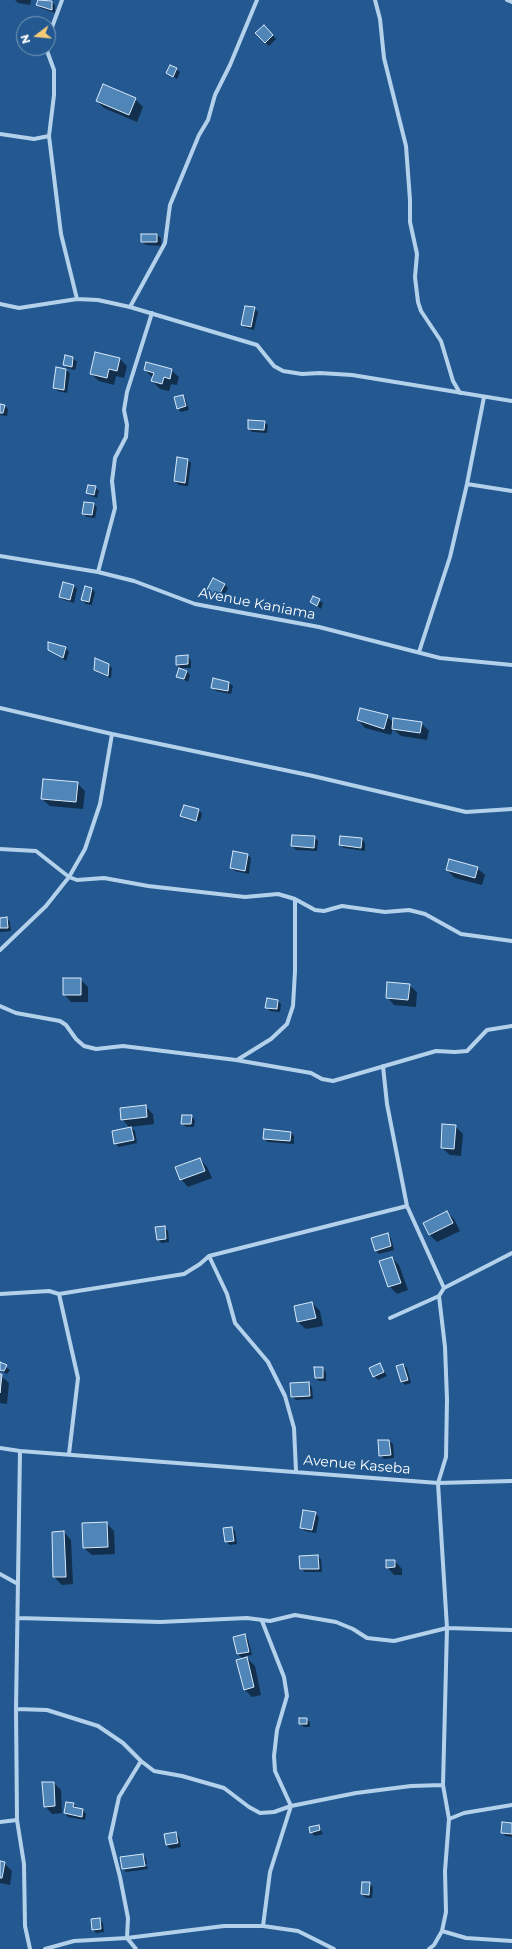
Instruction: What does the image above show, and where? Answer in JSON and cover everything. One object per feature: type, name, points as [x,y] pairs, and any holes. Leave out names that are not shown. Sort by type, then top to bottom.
[{"type":"street","points":[[56,16],[62,0]]},
{"type":"street","points":[[130,307],[165,243],[170,205],[199,135],[208,120],[215,95],[230,65],[257,0]]},
{"type":"street","points":[[375,0],[380,19],[384,58],[406,146],[410,222],[417,254],[415,276],[418,302],[421,311],[441,341],[453,381],[460,393]]},
{"type":"street","points":[[507,0],[512,2]]},
{"type":"street","points":[[49,56],[54,70],[54,95],[49,136],[61,234],[78,299]]},
{"type":"street","points":[[0,134],[34,139],[49,136]]},
{"type":"street","points":[[0,304],[19,308],[78,299],[98,300],[152,313],[257,345],[274,366],[283,371],[302,374],[320,373],[352,375],[512,401]]},
{"type":"street","points":[[98,572],[115,508],[112,481],[115,458],[126,437],[128,425],[124,410],[126,392],[152,313]]},
{"type":"street","points":[[419,652],[450,557],[467,484],[484,397]]},
{"type":"street","points":[[467,484],[512,491]]},
{"type":"street","name":"Avenue Kaniama","points":[[0,556],[98,572],[134,581],[195,604],[319,627],[440,658],[512,665]]},
{"type":"street","points":[[0,708],[112,734],[313,776],[466,812],[512,809]]},
{"type":"street","points":[[0,950],[46,906],[69,877],[85,849],[100,804],[112,734]]},
{"type":"street","points":[[0,849],[36,851],[69,877],[86,880],[104,878],[148,886],[244,897],[278,894],[295,899],[315,910],[324,911],[342,906],[385,912],[409,910],[425,914],[460,934],[512,941]]},
{"type":"street","points":[[236,1060],[271,1039],[287,1024],[292,1006],[295,971],[295,899]]},
{"type":"street","points":[[0,1006],[16,1014],[60,1021],[66,1025],[76,1039],[84,1046],[96,1049],[123,1046],[236,1060],[310,1073],[322,1079],[333,1081],[436,1051],[455,1052],[467,1050],[487,1030],[512,1026]]},
{"type":"street","points":[[383,1066],[387,1104],[407,1206],[444,1288]]},
{"type":"street","points":[[0,1294],[49,1291],[59,1294],[184,1274],[200,1264],[209,1256],[407,1206]]},
{"type":"street","points":[[390,1318],[439,1296],[444,1288],[512,1253]]},
{"type":"street","points":[[209,1256],[227,1294],[235,1323],[268,1362],[285,1396],[294,1428],[296,1471]]},
{"type":"street","points":[[59,1294],[78,1378],[69,1454]]},
{"type":"street","points":[[429,1949],[434,1945],[442,1931],[446,1912],[445,1870],[449,1819],[443,1786],[447,1628],[438,1483],[446,1458],[447,1443],[445,1347],[439,1296]]},
{"type":"street","name":"Avenue Kaseba","points":[[0,1448],[20,1451],[438,1483],[512,1481]]},
{"type":"street","points":[[20,1451],[16,1709],[17,1820],[24,1864],[25,1926],[30,1949]]},
{"type":"street","points":[[0,1574],[18,1584]]},
{"type":"street","points":[[18,1618],[160,1622],[247,1618],[270,1622],[295,1615],[336,1622],[353,1629],[367,1638],[394,1641],[447,1628],[512,1630]]},
{"type":"street","points":[[262,1621],[284,1677],[287,1696],[277,1730],[274,1756],[275,1771],[291,1806],[270,1872],[263,1926]]},
{"type":"street","points":[[16,1709],[46,1710],[98,1726],[123,1743],[141,1761],[154,1771],[182,1776],[224,1788],[249,1807],[260,1813],[274,1812],[291,1806],[356,1793],[410,1786],[443,1786]]},
{"type":"street","points":[[136,1949],[127,1938],[128,1918],[110,1838],[118,1797],[141,1761]]},
{"type":"street","points":[[449,1819],[464,1813],[512,1805]]},
{"type":"street","points":[[0,1822],[17,1820]]},
{"type":"street","points":[[45,1949],[74,1941],[127,1938],[224,1926],[263,1926],[298,1931],[334,1949]]},
{"type":"street","points":[[442,1931],[466,1938],[512,1941]]},
{"type":"building","points":[[38,0],[52,1],[52,10],[36,5]]},
{"type":"building","points":[[264,25],[273,35],[265,43],[255,33]]},
{"type":"building","points":[[170,65],[177,68],[173,77],[166,73]]},
{"type":"building","points":[[103,84],[136,98],[129,115],[96,101]]},
{"type":"building","points":[[141,234],[157,234],[157,242],[141,242]]},
{"type":"building","points":[[245,306],[255,307],[251,327],[241,325]]},
{"type":"building","points":[[95,352],[120,358],[117,371],[109,369],[107,378],[90,374]]},
{"type":"building","points":[[65,355],[73,357],[72,367],[63,365]]},
{"type":"building","points":[[146,362],[172,369],[170,379],[164,377],[162,384],[151,381],[154,373],[144,370]]},
{"type":"building","points":[[56,367],[66,369],[64,390],[53,388]]},
{"type":"building","points":[[183,395],[186,406],[177,409],[174,397]]},
{"type":"building","points":[[0,404],[5,405],[3,413],[0,413]]},
{"type":"building","points":[[248,420],[265,421],[264,430],[248,429]]},
{"type":"building","points":[[177,457],[188,459],[185,483],[174,481]]},
{"type":"building","points":[[88,485],[96,486],[94,495],[86,493]]},
{"type":"building","points":[[84,502],[94,503],[92,515],[82,514]]},
{"type":"building","points":[[213,578],[225,584],[217,599],[205,593]]},
{"type":"building","points":[[63,582],[74,585],[70,600],[59,597]]},
{"type":"building","points":[[85,586],[92,588],[89,602],[81,600]]},
{"type":"building","points":[[313,596],[320,599],[317,606],[310,602]]},
{"type":"building","points":[[48,642],[66,647],[63,658],[48,650]]},
{"type":"building","points":[[188,655],[188,664],[176,665],[176,656]]},
{"type":"building","points":[[95,658],[109,664],[108,676],[94,670]]},
{"type":"building","points":[[179,668],[187,671],[184,679],[176,677]]},
{"type":"building","points":[[213,678],[229,682],[228,691],[211,688]]},
{"type":"building","points":[[360,708],[388,715],[384,729],[357,720]]},
{"type":"building","points":[[393,718],[422,722],[420,733],[392,729]]},
{"type":"building","points":[[43,779],[78,782],[76,802],[41,799]]},
{"type":"building","points":[[184,805],[199,809],[196,821],[180,816]]},
{"type":"building","points":[[292,835],[315,836],[314,848],[291,846]]},
{"type":"building","points":[[340,836],[362,838],[361,848],[339,845]]},
{"type":"building","points":[[233,851],[248,854],[245,871],[230,868]]},
{"type":"building","points":[[449,859],[478,867],[475,878],[446,870]]},
{"type":"building","points":[[7,917],[8,928],[0,928],[0,918]]},
{"type":"building","points":[[63,978],[81,978],[81,995],[63,995]]},
{"type":"building","points":[[387,982],[410,984],[408,1000],[386,998]]},
{"type":"building","points":[[267,998],[278,1000],[277,1009],[265,1008]]},
{"type":"building","points":[[146,1105],[147,1117],[121,1120],[120,1108]]},
{"type":"building","points":[[182,1115],[192,1115],[191,1124],[181,1124]]},
{"type":"building","points":[[442,1124],[456,1125],[454,1149],[441,1148]]},
{"type":"building","points":[[131,1127],[134,1140],[114,1144],[112,1131]]},
{"type":"building","points":[[264,1129],[291,1132],[290,1141],[263,1139]]},
{"type":"building","points":[[200,1158],[205,1171],[180,1180],[175,1167]]},
{"type":"building","points":[[447,1211],[453,1223],[429,1235],[423,1223]]},
{"type":"building","points":[[165,1226],[166,1239],[157,1240],[155,1227]]},
{"type":"building","points":[[388,1233],[391,1246],[375,1251],[371,1238]]},
{"type":"building","points":[[392,1257],[401,1283],[388,1287],[379,1261]]},
{"type":"building","points":[[312,1302],[316,1318],[297,1322],[294,1306]]},
{"type":"building","points":[[0,1362],[7,1365],[4,1371],[0,1370]]},
{"type":"building","points":[[380,1363],[384,1372],[373,1377],[369,1368]]},
{"type":"building","points":[[403,1364],[408,1380],[401,1382],[396,1366]]},
{"type":"building","points":[[314,1367],[323,1367],[323,1378],[315,1378]]},
{"type":"building","points":[[0,1374],[2,1374],[0,1393]]},
{"type":"building","points":[[309,1382],[310,1396],[291,1397],[290,1383]]},
{"type":"building","points":[[378,1440],[389,1440],[391,1455],[379,1456]]},
{"type":"building","points":[[303,1510],[316,1512],[312,1530],[300,1528]]},
{"type":"building","points":[[107,1522],[108,1547],[83,1548],[82,1523]]},
{"type":"building","points":[[232,1527],[234,1541],[225,1542],[223,1528]]},
{"type":"building","points":[[64,1531],[66,1577],[53,1577],[52,1532]]},
{"type":"building","points":[[318,1555],[319,1569],[300,1569],[299,1556]]},
{"type":"building","points":[[386,1560],[395,1560],[395,1567],[386,1568]]},
{"type":"building","points":[[245,1634],[249,1652],[237,1654],[233,1637]]},
{"type":"building","points":[[247,1657],[254,1687],[244,1690],[236,1660]]},
{"type":"building","points":[[299,1718],[307,1718],[307,1724],[299,1724]]},
{"type":"building","points":[[42,1782],[54,1782],[55,1806],[44,1807]]},
{"type":"building","points":[[66,1802],[74,1803],[73,1807],[83,1809],[82,1817],[64,1813]]},
{"type":"building","points":[[502,1822],[512,1823],[512,1834],[501,1833]]},
{"type":"building","points":[[319,1825],[320,1830],[310,1833],[309,1827]]},
{"type":"building","points":[[176,1832],[178,1843],[166,1845],[164,1834]]},
{"type":"building","points":[[143,1854],[145,1866],[122,1869],[120,1857]]},
{"type":"building","points":[[0,1861],[5,1862],[2,1878],[0,1878]]},
{"type":"building","points":[[362,1882],[370,1882],[369,1895],[361,1894]]},
{"type":"building","points":[[100,1918],[101,1929],[92,1930],[91,1919]]}]
